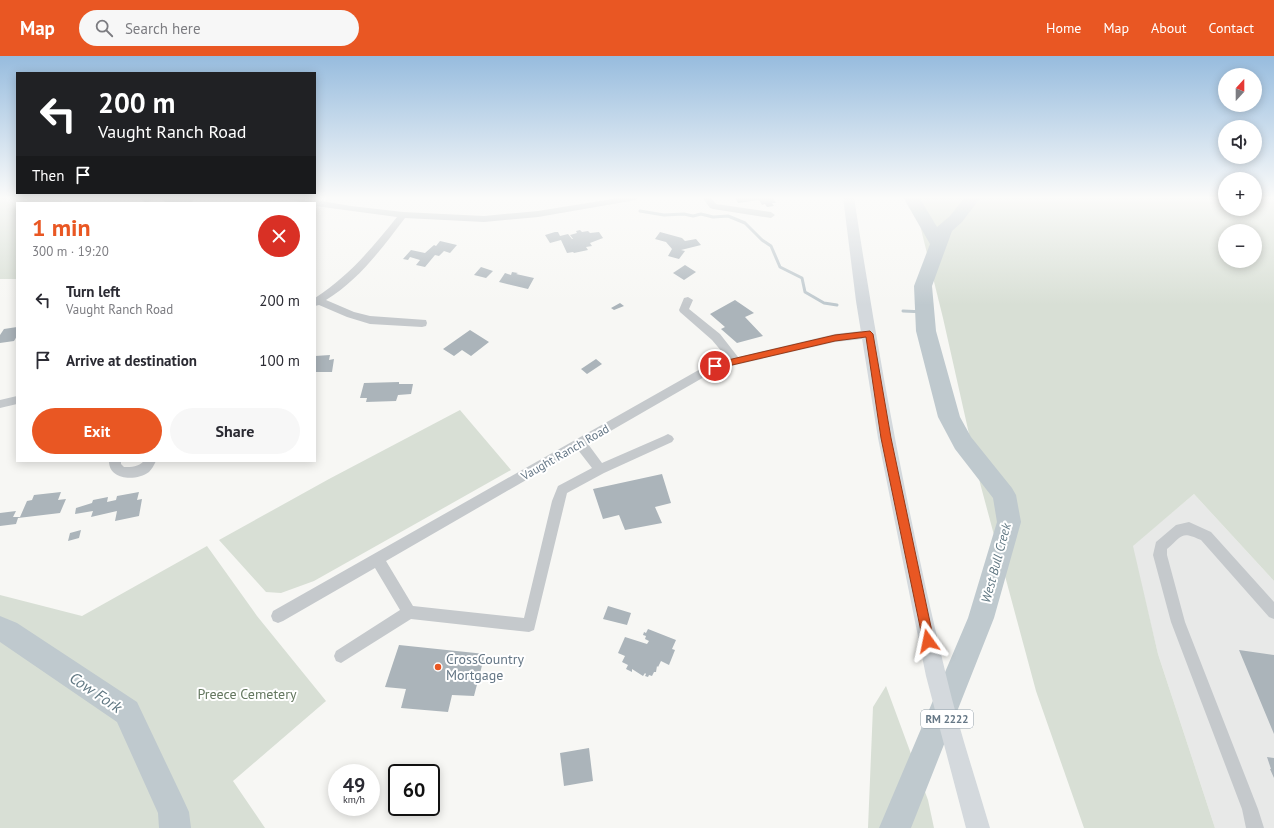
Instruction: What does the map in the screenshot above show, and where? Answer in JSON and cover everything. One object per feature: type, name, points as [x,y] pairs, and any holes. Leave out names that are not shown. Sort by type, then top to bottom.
[{"type":"main road","name":"RM 2222","points":[[853,233],[886,438],[936,676],[978,828]]},
{"type":"street","points":[[388,233],[350,275],[317,302],[351,315],[370,320],[422,323]]},
{"type":"street","points":[[688,300],[684,310],[716,337],[736,362]]},
{"type":"street","name":"Vaught Ranch Road","points":[[278,616],[715,366],[835,338],[870,334]]},
{"type":"street","points":[[0,404],[16,400]]},
{"type":"street","points":[[341,656],[409,612],[529,625],[558,501],[562,490],[600,469],[668,439]]},
{"type":"street","points":[[580,443],[600,469]]},
{"type":"street","points":[[115,462],[115,466],[121,472],[131,473],[140,471],[147,467],[150,462]]},
{"type":"street","points":[[1255,828],[1250,809],[1178,622],[1160,555],[1161,546],[1180,529],[1189,528],[1206,536],[1274,612]]},
{"type":"street","points":[[377,559],[409,612]]},
{"type":"shaded area","points":[[1194,494],[1274,581],[1274,828],[1215,828],[1158,654],[1132,546]]},
{"type":"green space","points":[[0,233],[16,233],[16,279],[0,279]]},
{"type":"green space","points":[[922,233],[1218,233],[1218,268],[1262,268],[1262,233],[1274,233],[1274,581],[1194,494],[1133,546],[1158,654],[1215,828],[1084,828],[1036,691],[980,483],[943,318]]},
{"type":"green space","points":[[460,410],[511,470],[314,581],[281,593],[266,592],[219,540],[329,479]]},
{"type":"green space","name":"Preece Cemetery","points":[[207,546],[257,616],[326,701],[233,781],[265,828],[0,828],[0,595],[82,616]]},
{"type":"green space","points":[[886,686],[928,800],[934,828],[868,828],[873,707]]},
{"type":"building","points":[[552,233],[559,233],[560,236],[568,234],[573,239],[570,235],[577,233],[600,233],[603,238],[590,243],[592,246],[586,247],[588,250],[567,253],[561,240],[550,243],[545,235]]},
{"type":"building","points":[[659,233],[664,233],[682,238],[685,241],[696,239],[701,245],[681,250],[685,251],[679,259],[668,256],[672,249],[666,242],[655,239]]},
{"type":"building","points":[[440,241],[457,245],[450,253],[444,251],[439,256],[435,255],[425,267],[416,265],[420,260],[410,257],[408,260],[403,259],[411,250],[425,253],[434,245],[436,246]]},
{"type":"building","points":[[685,265],[696,272],[684,280],[673,273]]},
{"type":"building","points":[[481,267],[493,271],[486,278],[474,275]]},
{"type":"building","points":[[512,272],[534,278],[528,289],[499,282],[505,273],[511,275]]},
{"type":"building","points":[[735,300],[754,313],[745,317],[763,336],[737,343],[721,329],[725,327],[710,314]]},
{"type":"building","points":[[620,303],[624,306],[614,310],[611,308]]},
{"type":"building","points":[[16,327],[16,338],[14,341],[0,343],[0,335],[4,329]]},
{"type":"building","points":[[470,330],[489,342],[471,356],[462,350],[454,356],[443,349]]},
{"type":"building","points":[[330,355],[329,360],[334,359],[332,372],[316,372],[316,356]]},
{"type":"building","points":[[596,359],[602,364],[587,374],[581,369]]},
{"type":"building","points":[[399,382],[399,384],[413,384],[411,394],[398,395],[396,401],[366,402],[367,398],[360,398],[364,383]]},
{"type":"building","points":[[662,474],[671,503],[655,507],[662,523],[625,530],[619,515],[603,519],[593,489]]},
{"type":"building","points":[[61,492],[58,500],[66,499],[60,513],[18,518],[16,524],[0,526],[0,513],[16,511],[13,517],[20,517],[27,501],[32,500],[34,495]]},
{"type":"building","points":[[139,492],[137,500],[142,499],[139,516],[115,521],[117,511],[91,517],[93,511],[75,514],[76,508],[92,503],[93,500],[108,497],[107,502],[116,500],[117,496]]},
{"type":"building","points":[[81,530],[79,538],[68,541],[70,533]]},
{"type":"building","points":[[608,606],[631,613],[627,625],[603,619]]},
{"type":"building","points":[[648,629],[676,640],[672,649],[675,650],[669,665],[661,661],[658,667],[657,666],[656,672],[654,672],[652,676],[649,675],[648,677],[645,676],[645,673],[643,676],[632,669],[632,672],[626,669],[628,665],[622,662],[625,656],[618,653],[625,637],[647,644],[649,641],[645,639],[646,636],[643,635]]},
{"type":"building","points":[[399,645],[485,654],[474,696],[452,695],[448,712],[401,708],[406,689],[385,687]]},
{"type":"building","points":[[1239,650],[1274,655],[1274,734]]},
{"type":"building","points":[[589,748],[593,781],[564,786],[560,753]]},
{"type":"building","points":[[1267,757],[1274,758],[1274,778],[1270,769]]},
{"type":"waterway","points":[[755,233],[771,246],[780,267],[802,278],[805,292],[824,303],[837,305]]},
{"type":"waterway","points":[[932,233],[938,244]]},
{"type":"waterway","name":"West Bull Creek","points":[[895,828],[981,618],[1009,522],[1004,495],[963,443],[949,417],[926,331],[923,286],[943,233]]},
{"type":"waterway","points":[[903,311],[925,312]]},
{"type":"waterway","name":"Cow Fork","points":[[0,629],[8,632],[127,712],[173,812],[175,828]]},
{"type":"place","name":"CrossCountry Mortgage","points":[[438,667]]},
{"type":"route","points":[[715,366],[835,338],[870,334],[886,438],[928,641]]}]
